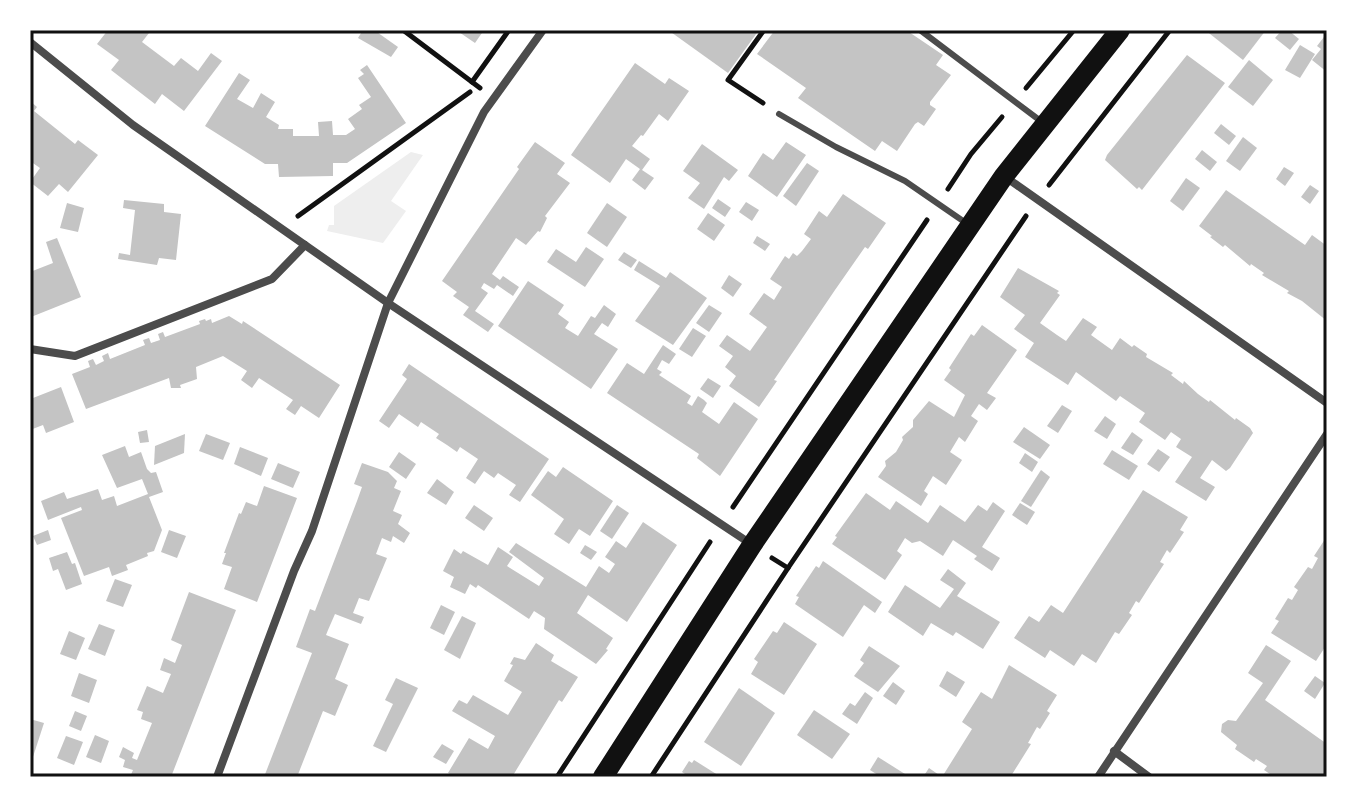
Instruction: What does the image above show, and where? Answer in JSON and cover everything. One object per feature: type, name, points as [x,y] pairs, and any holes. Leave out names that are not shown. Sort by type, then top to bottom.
[{"type":"main road","points":[[603,777],[752,545],[1004,176],[1120,30]]},
{"type":"street","points":[[217,777],[312,531],[388,303],[484,112],[543,30]]},
{"type":"street","points":[[30,42],[133,125],[388,303],[752,545]]},
{"type":"street","points":[[1004,176],[1327,403]]},
{"type":"street","points":[[30,349],[75,356],[272,279],[305,245]]},
{"type":"street","points":[[1098,777],[1327,434]]},
{"type":"street","points":[[1114,751],[1149,777]]},
{"type":"lane","points":[[920,30],[1045,125]]},
{"type":"lane","points":[[779,114],[856,158],[905,181],[970,226]]},
{"type":"path","points":[[403,30],[472,82],[509,30]]},
{"type":"path","points":[[764,30],[728,80],[779,114]]},
{"type":"path","points":[[557,777],[721,525],[971,154],[1074,30]]},
{"type":"path","points":[[651,777],[1037,199],[1170,30]]},
{"type":"path","points":[[298,216],[478,86]]},
{"type":"shaded area","points":[[411,152],[423,155],[391,201],[406,211],[383,243],[327,231],[329,225],[334,225],[334,206]]},
{"type":"building","points":[[108,30],[145,30],[149,33],[142,42],[174,66],[181,58],[198,71],[211,53],[222,61],[184,111],[162,94],[155,104],[111,70],[119,60],[97,44]]},
{"type":"building","points":[[363,30],[374,30],[398,47],[391,57],[358,38]]},
{"type":"building","points":[[456,30],[484,30],[475,43]]},
{"type":"building","points":[[668,30],[759,30],[728,73]]},
{"type":"building","points":[[775,30],[906,30],[943,55],[936,65],[951,75],[930,102],[936,109],[924,126],[918,122],[915,124],[897,151],[882,141],[875,151],[798,98],[806,88],[757,54]]},
{"type":"building","points":[[1205,30],[1266,30],[1243,60]]},
{"type":"building","points":[[1282,30],[1288,30],[1299,39],[1290,50],[1275,38]]},
{"type":"building","points":[[1327,33],[1327,72],[1312,60],[1321,49],[1317,46]]},
{"type":"building","points":[[1300,45],[1315,54],[1300,78],[1285,70]]},
{"type":"building","points":[[1187,55],[1225,83],[1142,190],[1137,189],[1105,160]]},
{"type":"building","points":[[1249,60],[1273,80],[1253,106],[1228,87]]},
{"type":"building","points":[[635,63],[665,84],[669,78],[689,91],[668,121],[659,114],[632,146],[650,159],[642,170],[654,178],[645,190],[632,180],[640,169],[626,159],[610,183],[571,155]]},
{"type":"building","points":[[367,65],[406,123],[347,163],[333,163],[333,176],[279,177],[278,164],[265,164],[205,126],[239,73],[250,80],[237,99],[253,108],[261,93],[275,102],[266,117],[279,125],[278,129],[293,129],[293,136],[319,136],[318,122],[332,121],[333,135],[346,135],[355,129],[348,119],[362,109],[359,105],[371,97],[358,78],[364,74],[360,70]]},
{"type":"building","points":[[30,101],[37,107],[34,111],[75,144],[78,140],[98,155],[68,192],[59,184],[48,196],[30,182],[40,168],[30,161]]},
{"type":"building","points":[[1221,124],[1236,136],[1229,145],[1214,133]]},
{"type":"building","points":[[1243,137],[1257,148],[1240,171],[1226,161]]},
{"type":"building","points":[[535,142],[565,163],[557,174],[570,183],[545,216],[547,218],[540,232],[526,245],[516,238],[492,274],[500,280],[503,276],[519,287],[513,296],[497,285],[494,289],[484,283],[481,288],[488,293],[475,311],[494,324],[488,332],[463,315],[469,307],[453,296],[457,292],[442,281]]},
{"type":"building","points":[[786,142],[806,155],[777,197],[748,176],[763,153],[773,160]]},
{"type":"building","points":[[702,144],[738,170],[729,181],[724,177],[704,209],[688,198],[700,183],[683,171]]},
{"type":"building","points":[[1202,150],[1217,162],[1210,171],[1195,159]]},
{"type":"building","points":[[807,163],[819,171],[796,206],[783,196]]},
{"type":"building","points":[[1284,167],[1294,173],[1285,186],[1276,179]]},
{"type":"building","points":[[1186,178],[1200,188],[1183,211],[1170,201]]},
{"type":"building","points":[[1310,185],[1319,191],[1310,204],[1301,197]]},
{"type":"building","points":[[1226,190],[1305,245],[1312,235],[1327,246],[1327,321],[1225,245],[1223,247],[1199,226]]},
{"type":"building","points":[[843,194],[886,223],[835,290],[759,407],[729,386],[736,376],[725,367],[733,356],[719,346],[727,335],[750,351],[767,327],[749,314],[764,293],[774,300],[782,287],[770,279],[785,256],[789,259],[793,253],[797,256],[811,239],[804,234],[819,211],[827,217]]},
{"type":"building","points":[[718,199],[731,208],[725,217],[712,208]]},
{"type":"building","points":[[124,200],[164,204],[164,212],[181,214],[176,260],[159,258],[157,265],[118,259],[119,253],[130,255],[135,210],[123,208]]},
{"type":"building","points":[[746,202],[759,210],[752,221],[739,212]]},
{"type":"building","points":[[67,203],[84,208],[78,232],[60,228]]},
{"type":"building","points":[[607,203],[627,217],[607,247],[587,233]]},
{"type":"building","points":[[708,213],[725,225],[714,241],[697,229]]},
{"type":"building","points":[[757,236],[770,244],[765,251],[753,243]]},
{"type":"building","points":[[57,238],[81,297],[31,317],[30,272],[53,263],[46,242]]},
{"type":"building","points":[[586,247],[604,259],[585,287],[547,262],[556,249],[576,262]]},
{"type":"building","points":[[624,252],[637,260],[631,268],[618,260]]},
{"type":"building","points":[[639,261],[666,278],[670,272],[707,298],[673,345],[635,321],[660,286],[634,270]]},
{"type":"building","points":[[1018,268],[1059,291],[1057,293],[1060,295],[1040,323],[1057,335],[1066,341],[1083,318],[1097,327],[1091,335],[1112,350],[1120,338],[1132,347],[1134,345],[1183,384],[1184,381],[1209,402],[1250,428],[1253,433],[1230,468],[1226,471],[1212,460],[1200,478],[1215,487],[1206,501],[1175,482],[1192,457],[1176,447],[1181,439],[1171,432],[1165,440],[1139,422],[1145,413],[1120,396],[1116,401],[1076,372],[1068,385],[1025,357],[1034,343],[1014,329],[1025,315],[1000,297]]},
{"type":"building","points":[[729,275],[742,284],[733,297],[721,288]]},
{"type":"building","points":[[528,281],[564,305],[558,314],[569,322],[565,328],[578,336],[591,316],[595,318],[604,305],[616,314],[608,327],[602,323],[594,334],[618,349],[591,389],[498,326]]},
{"type":"building","points":[[709,305],[722,313],[709,332],[696,323]]},
{"type":"building","points":[[229,316],[242,324],[243,321],[340,385],[319,418],[301,406],[295,415],[286,409],[293,400],[259,378],[252,388],[241,380],[247,371],[223,356],[196,367],[197,379],[180,385],[181,388],[171,388],[169,378],[86,409],[72,374],[90,367],[88,361],[93,359],[96,365],[104,361],[102,356],[108,353],[110,359],[145,345],[143,340],[149,338],[151,343],[160,340],[158,334],[163,332],[165,337],[200,324],[199,321],[205,319],[211,319],[212,323]]},
{"type":"building","points":[[982,325],[1017,350],[987,393],[996,398],[987,410],[979,404],[971,416],[978,421],[965,442],[959,437],[950,452],[962,460],[946,485],[933,476],[924,491],[928,494],[921,506],[878,477],[886,466],[885,461],[896,452],[902,437],[913,427],[913,420],[929,401],[954,417],[965,395],[944,380],[971,334],[974,336]]},
{"type":"building","points":[[693,328],[706,336],[692,357],[679,349]]},
{"type":"building","points":[[663,345],[676,354],[669,364],[662,360],[657,369],[662,372],[659,375],[691,396],[687,403],[692,406],[698,396],[707,403],[702,412],[719,424],[734,402],[758,419],[720,476],[697,458],[699,454],[607,393],[627,363],[644,374]]},
{"type":"building","points":[[409,364],[549,459],[520,502],[509,495],[516,485],[498,473],[494,478],[484,471],[475,484],[466,478],[478,459],[460,447],[457,452],[436,438],[439,434],[421,422],[418,427],[399,414],[389,428],[379,421],[407,379],[402,375]]},
{"type":"building","points":[[708,378],[721,386],[713,398],[700,389]]},
{"type":"building","points":[[61,387],[74,422],[46,433],[43,425],[30,430],[30,392],[33,398]]},
{"type":"building","points":[[1062,405],[1072,411],[1058,433],[1047,426]]},
{"type":"building","points":[[1105,416],[1116,424],[1107,439],[1094,431]]},
{"type":"building","points":[[1024,427],[1050,445],[1040,459],[1013,442]]},
{"type":"building","points":[[147,430],[149,442],[140,443],[138,432]]},
{"type":"building","points":[[1132,432],[1143,440],[1133,455],[1121,448]]},
{"type":"building","points":[[185,434],[184,453],[154,465],[155,446]]},
{"type":"building","points":[[206,434],[230,443],[223,460],[199,451]]},
{"type":"building","points":[[125,446],[129,457],[141,452],[147,469],[151,473],[156,472],[163,492],[149,497],[162,530],[154,551],[126,565],[128,570],[112,576],[109,567],[84,576],[61,518],[82,510],[81,507],[48,520],[41,501],[64,492],[67,499],[98,489],[102,500],[114,496],[117,506],[148,494],[142,479],[117,488],[102,455]]},
{"type":"building","points":[[240,447],[268,458],[261,476],[234,464]]},
{"type":"building","points":[[1158,449],[1170,457],[1159,472],[1147,464]]},
{"type":"building","points":[[1112,450],[1138,466],[1129,480],[1103,464]]},
{"type":"building","points":[[399,452],[416,464],[406,479],[389,467]]},
{"type":"building","points":[[1025,453],[1038,462],[1032,472],[1019,463]]},
{"type":"building","points":[[278,463],[300,472],[293,488],[271,479]]},
{"type":"building","points":[[362,463],[388,472],[397,481],[394,488],[401,491],[393,511],[402,515],[398,524],[410,533],[404,543],[393,536],[391,542],[382,538],[376,554],[387,558],[369,601],[359,598],[353,613],[364,617],[361,624],[335,614],[328,630],[326,635],[349,644],[335,679],[348,685],[335,716],[323,711],[297,777],[264,777],[312,653],[296,647],[310,609],[315,611],[357,501],[362,487],[354,484]]},
{"type":"building","points":[[563,467],[613,501],[590,536],[579,529],[569,544],[554,534],[564,519],[531,495],[548,471],[556,477]]},
{"type":"building","points":[[1041,470],[1050,477],[1031,507],[1021,501]]},
{"type":"building","points":[[437,479],[454,492],[446,505],[427,493]]},
{"type":"building","points":[[264,486],[297,498],[257,602],[224,589],[232,567],[222,564],[239,513],[246,502],[257,506]]},
{"type":"building","points":[[1143,490],[1188,517],[1180,530],[1184,532],[1170,553],[1167,550],[1160,562],[1164,564],[1139,603],[1136,601],[1129,613],[1132,615],[1119,634],[1115,632],[1096,663],[1082,654],[1074,666],[1050,650],[1045,658],[1014,638],[1029,616],[1039,622],[1051,605],[1063,613]]},
{"type":"building","points":[[866,493],[890,510],[896,501],[928,523],[940,505],[965,522],[978,505],[987,511],[993,502],[1005,511],[982,547],[1000,558],[992,571],[974,559],[977,556],[953,540],[943,556],[920,541],[912,543],[905,538],[897,551],[902,555],[885,580],[832,544]]},
{"type":"building","points":[[1020,503],[1035,512],[1027,525],[1012,515]]},
{"type":"building","points":[[474,505],[493,518],[484,531],[465,518]]},
{"type":"building","points":[[617,505],[629,513],[612,539],[600,531]]},
{"type":"building","points":[[643,522],[677,545],[627,622],[588,595],[577,613],[613,638],[596,664],[544,629],[545,618],[534,611],[529,619],[478,585],[476,588],[470,584],[465,594],[450,587],[454,577],[443,571],[454,549],[488,565],[498,547],[513,557],[507,566],[539,586],[544,578],[509,552],[516,543],[586,587],[599,566],[609,573],[615,564],[605,557],[616,541],[626,548]]},
{"type":"building","points":[[48,530],[51,540],[37,545],[33,536]]},
{"type":"building","points":[[169,530],[186,536],[177,558],[161,552]]},
{"type":"building","points":[[1327,536],[1327,644],[1316,661],[1271,633],[1279,621],[1275,619],[1288,598],[1292,600],[1298,590],[1294,587],[1308,567],[1312,569],[1318,558],[1314,556]]},
{"type":"building","points":[[585,545],[597,552],[591,560],[580,553]]},
{"type":"building","points":[[67,552],[72,564],[75,563],[82,584],[66,590],[58,569],[53,571],[49,558]]},
{"type":"building","points":[[823,561],[882,602],[875,613],[864,605],[843,637],[795,604],[799,597],[796,596],[816,566],[819,568]]},
{"type":"building","points":[[948,569],[966,583],[957,596],[1000,622],[983,649],[956,632],[953,636],[931,623],[923,636],[888,612],[905,585],[940,608],[954,589],[940,580]]},
{"type":"building","points":[[115,579],[132,585],[123,607],[106,601]]},
{"type":"building","points":[[189,592],[236,610],[171,777],[130,777],[133,770],[123,767],[125,760],[119,757],[123,747],[134,753],[132,758],[137,760],[152,723],[141,719],[143,712],[137,710],[147,686],[163,693],[171,674],[160,670],[164,658],[175,663],[182,645],[171,640]]},
{"type":"building","points":[[441,605],[455,612],[444,635],[430,628]]},
{"type":"building","points":[[462,616],[476,623],[460,659],[444,650]]},
{"type":"building","points":[[784,622],[817,644],[784,695],[751,674],[758,662],[754,659],[773,631],[777,633]]},
{"type":"building","points":[[99,624],[115,630],[105,656],[88,649]]},
{"type":"building","points":[[69,631],[85,638],[76,660],[60,654]]},
{"type":"building","points":[[536,643],[554,655],[551,661],[578,677],[562,702],[559,700],[512,777],[455,777],[448,773],[469,738],[488,749],[495,736],[452,711],[459,700],[467,704],[473,695],[508,715],[522,692],[504,681],[513,665],[510,664],[514,657],[525,660]]},
{"type":"building","points":[[1266,645],[1291,661],[1265,700],[1327,744],[1327,777],[1274,777],[1264,770],[1267,766],[1256,759],[1254,762],[1235,749],[1237,745],[1221,732],[1222,724],[1228,720],[1236,721],[1263,683],[1248,673]]},
{"type":"building","points":[[869,646],[900,666],[878,692],[854,676],[864,663],[860,660]]},
{"type":"building","points":[[1009,665],[1057,695],[1047,711],[1050,713],[1040,729],[1037,727],[1028,743],[1031,744],[1011,776],[942,777],[972,729],[962,722],[981,692],[992,699]]},
{"type":"building","points":[[947,671],[965,682],[956,697],[939,686]]},
{"type":"building","points":[[79,673],[97,680],[89,703],[71,696]]},
{"type":"building","points":[[1315,676],[1325,683],[1315,699],[1304,691]]},
{"type":"building","points":[[396,678],[418,688],[386,752],[373,746],[393,704],[385,700]]},
{"type":"building","points":[[893,682],[905,691],[896,705],[883,696]]},
{"type":"building","points":[[739,688],[775,713],[741,766],[704,742]]},
{"type":"building","points":[[865,692],[873,698],[857,724],[842,714],[850,703],[855,706]]},
{"type":"building","points":[[814,710],[850,734],[832,759],[797,735]]},
{"type":"building","points":[[75,711],[87,716],[81,731],[69,726]]},
{"type":"building","points":[[30,719],[44,723],[31,763],[30,763]]},
{"type":"building","points":[[95,735],[109,741],[101,763],[86,757]]},
{"type":"building","points":[[66,736],[83,742],[74,765],[57,758]]},
{"type":"building","points":[[442,744],[454,751],[446,764],[433,757]]},
{"type":"building","points":[[878,757],[905,774],[902,777],[881,777],[870,770]]},
{"type":"building","points":[[694,760],[721,777],[683,777],[685,774],[682,772],[689,761],[692,763]]},
{"type":"building","points":[[929,768],[942,777],[923,777]]}]
